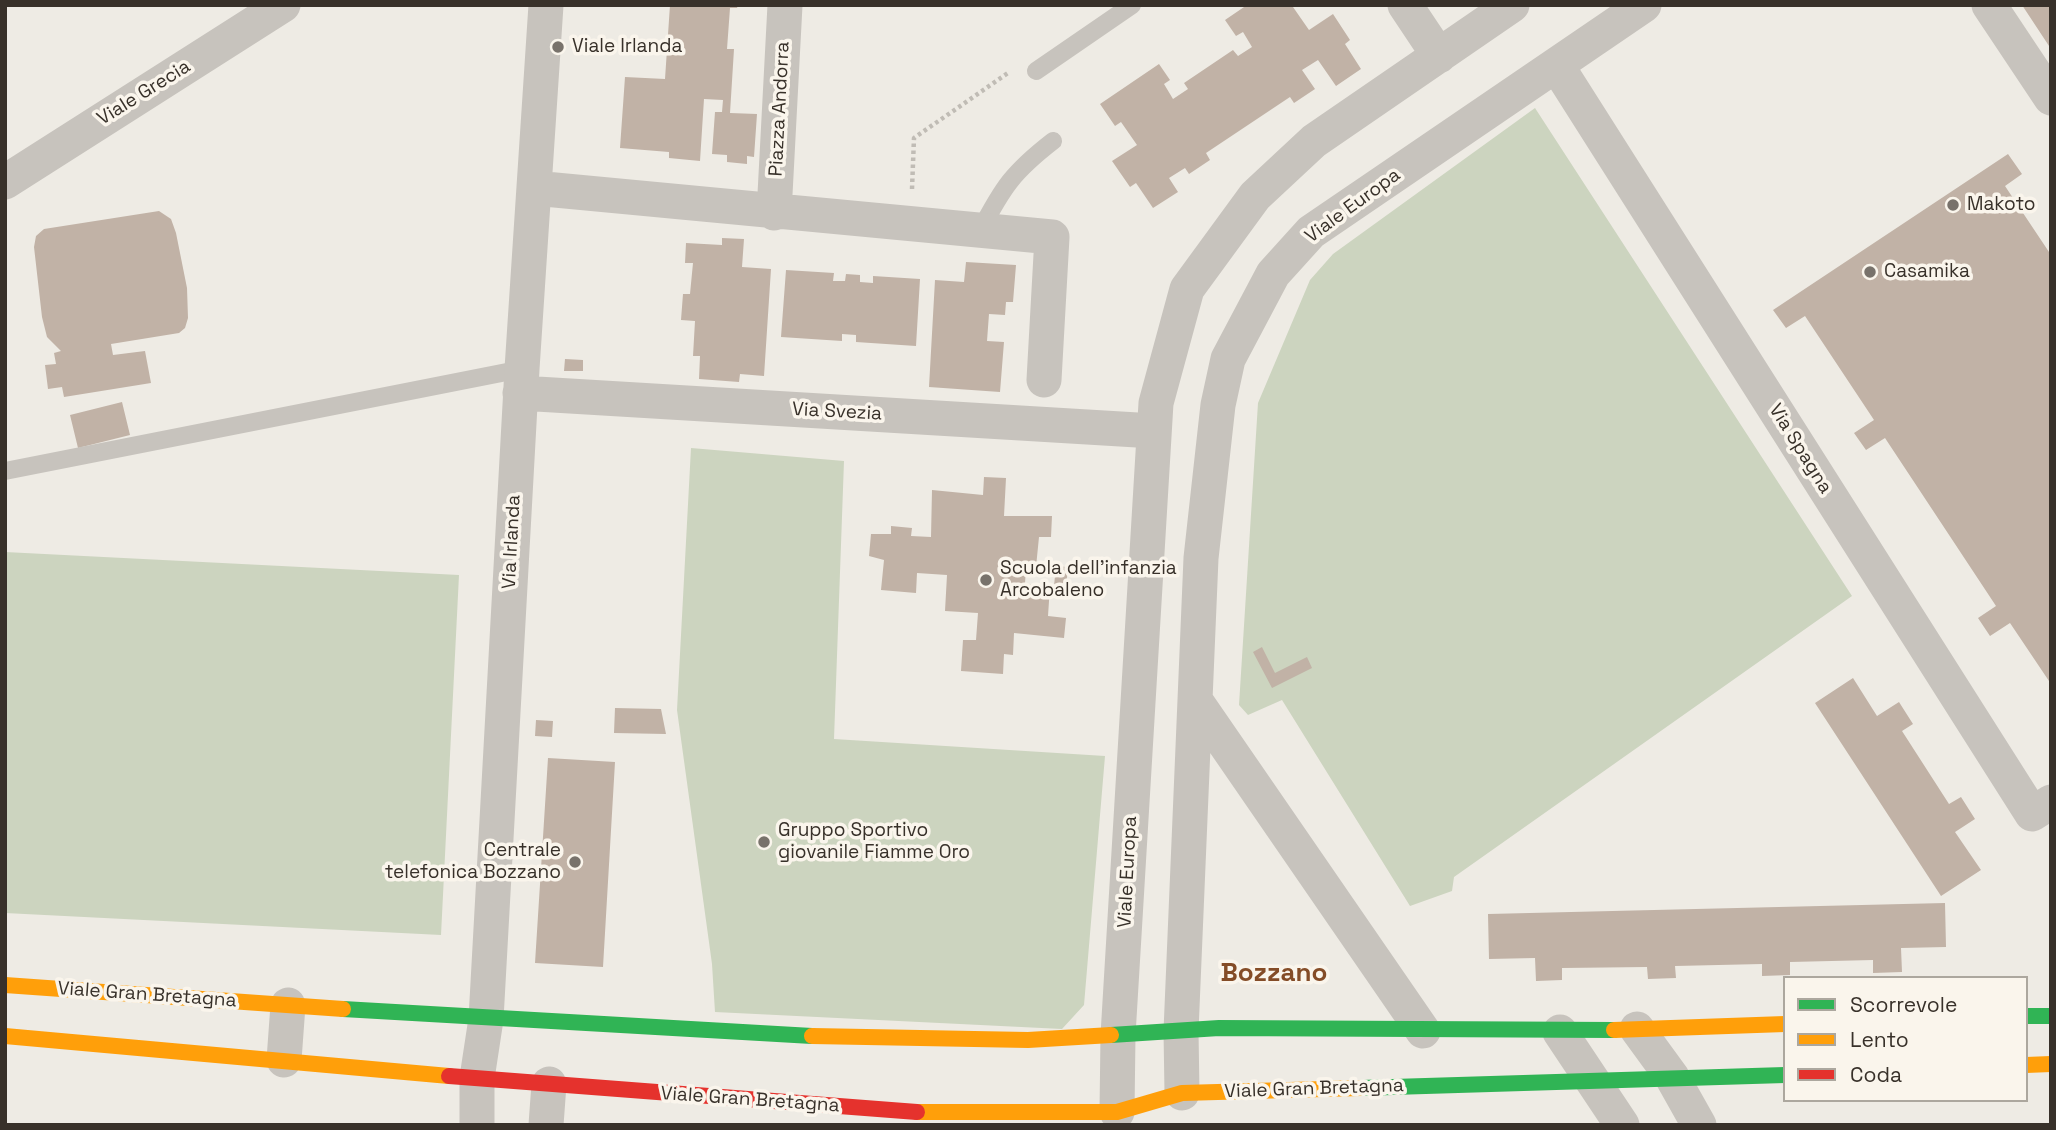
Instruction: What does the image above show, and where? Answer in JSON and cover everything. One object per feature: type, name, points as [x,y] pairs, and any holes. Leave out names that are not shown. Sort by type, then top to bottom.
[{"type":"street","name":"Viale Grecia","points":[[5,182],[283,5]]},
{"type":"street","name":"Piazza Andorra","points":[[774,213],[785,5]]},
{"type":"street","points":[[1405,5],[1439,56]]},
{"type":"street","name":"Viale Europa","points":[[1117,1112],[1118,1035],[1156,403],[1187,289],[1255,196],[1314,141],[1512,5]]},
{"type":"street","name":"Viale Europa","points":[[1182,1093],[1181,1031],[1201,558],[1218,405],[1228,359],[1273,274],[1311,232],[1644,5]]},
{"type":"street","points":[[1989,5],[2051,98]]},
{"type":"street","name":"Via Irlanda","points":[[477,1125],[477,1078],[486,1019],[542,9]]},
{"type":"street","name":"Via Spagna","points":[[1557,66],[2032,814],[2051,802]]},
{"type":"street","points":[[534,188],[774,213],[1052,237],[1044,380]]},
{"type":"street","name":"Via Svezia","points":[[521,381],[1154,431]]},
{"type":"street","points":[[1143,633],[1197,635]]},
{"type":"street","points":[[1195,700],[1423,1031]]},
{"type":"street","name":"Viale Gran Bretagna","points":[[5,985],[486,1019],[784,1035],[1028,1040],[1181,1031],[1560,1032],[1783,1024]]},
{"type":"street","points":[[284,1060],[288,1005]]},
{"type":"street","points":[[2028,1016],[2051,1016]]},
{"type":"street","points":[[1637,1029],[1672,1077],[1699,1125]]},
{"type":"street","points":[[1560,1032],[1622,1125]]},
{"type":"street","name":"Viale Gran Bretagna","points":[[5,1036],[902,1112],[1117,1112],[1182,1093],[1783,1074]]},
{"type":"street","points":[[2028,1065],[2051,1064]]},
{"type":"street","points":[[546,1125],[550,1084]]},
{"type":"lane","points":[[1036,71],[1132,5]]},
{"type":"lane","points":[[980,231],[1003,187],[1053,141]]},
{"type":"lane","points":[[5,471],[521,381]]},
{"type":"path","points":[[911,225],[914,138],[1008,73]]},
{"type":"green space","points":[[1535,108],[1852,596],[1454,877],[1452,891],[1410,906],[1282,700],[1248,715],[1239,705],[1258,403],[1310,280],[1333,254]]},
{"type":"green space","points":[[691,448],[844,461],[834,739],[1105,756],[1084,1005],[1062,1029],[715,1012],[712,964],[677,710]]},
{"type":"green space","points":[[5,552],[459,575],[441,935],[5,913]]},
{"type":"building","points":[[670,5],[738,5],[737,8],[730,8],[727,49],[734,49],[730,113],[757,114],[754,157],[747,156],[747,164],[727,162],[727,155],[712,154],[715,112],[722,112],[723,100],[704,99],[700,161],[669,158],[669,152],[620,148],[625,77],[665,79]]},
{"type":"building","points":[[1247,5],[1296,5],[1293,7],[1309,30],[1333,14],[1350,40],[1345,44],[1361,69],[1336,86],[1318,60],[1302,70],[1315,89],[1294,103],[1290,97],[1206,153],[1210,160],[1189,174],[1185,168],[1169,178],[1178,192],[1153,208],[1136,183],[1130,187],[1112,161],[1137,145],[1121,122],[1115,126],[1100,104],[1159,64],[1170,80],[1164,84],[1173,99],[1188,89],[1184,83],[1233,50],[1238,56],[1252,47],[1243,32],[1236,36],[1225,20]]},
{"type":"building","points":[[2022,5],[2051,5],[2051,49]]},
{"type":"building","points":[[2008,154],[2022,174],[2005,186],[2051,255],[2051,684],[2010,623],[1990,636],[1978,618],[1996,606],[1885,438],[1866,450],[1854,433],[1874,420],[1805,316],[1786,328],[1773,310]]},
{"type":"building","points":[[159,211],[171,219],[176,233],[187,288],[188,318],[185,328],[179,333],[111,344],[113,355],[145,351],[151,383],[64,397],[62,387],[48,389],[45,365],[56,364],[54,353],[61,351],[47,337],[42,317],[34,247],[36,236],[44,229]]},
{"type":"building","points":[[722,238],[744,239],[742,267],[771,269],[764,376],[740,374],[739,382],[699,379],[700,356],[693,356],[695,321],[681,320],[683,294],[690,294],[693,263],[685,263],[686,243],[722,245]]},
{"type":"building","points":[[966,262],[1016,265],[1013,302],[1006,302],[1005,315],[989,314],[987,341],[1004,342],[1000,392],[929,387],[935,280],[964,282]]},
{"type":"building","points":[[786,270],[834,273],[833,281],[845,281],[846,274],[860,275],[860,282],[873,283],[873,276],[920,279],[916,346],[856,342],[856,335],[842,334],[842,341],[781,337]]},
{"type":"building","points":[[565,359],[583,360],[583,371],[564,371]]},
{"type":"building","points":[[122,402],[130,435],[78,448],[70,415]]},
{"type":"building","name":"Scuola dell'infanzia Arcobaleno","points":[[984,477],[1006,478],[1004,516],[1052,516],[1051,537],[1039,537],[1036,567],[1026,566],[1025,584],[1050,586],[1048,616],[1066,618],[1064,638],[1014,633],[1013,655],[1004,654],[1003,674],[961,671],[963,640],[976,640],[978,613],[945,611],[947,575],[917,573],[916,593],[881,590],[884,560],[869,556],[871,534],[891,534],[891,526],[912,528],[911,536],[931,537],[932,490],[983,495]]},
{"type":"building","points":[[1056,566],[1068,567],[1066,587],[1054,586]]},
{"type":"building","points":[[1262,647],[1275,673],[1307,657],[1312,668],[1272,688],[1253,652]]},
{"type":"building","points":[[1853,678],[1877,716],[1899,702],[1913,724],[1902,731],[1949,804],[1961,797],[1975,819],[1955,832],[1981,870],[1941,896],[1815,703]]},
{"type":"building","points":[[615,708],[661,709],[666,734],[614,733]]},
{"type":"building","points":[[536,720],[553,721],[552,737],[535,736]]},
{"type":"building","name":"Centrale telefonica Bozzano","points":[[548,758],[615,762],[603,967],[535,963]]},
{"type":"building","points":[[1945,903],[1946,947],[1901,948],[1902,972],[1873,973],[1873,960],[1790,962],[1790,975],[1762,976],[1762,964],[1675,966],[1676,978],[1648,979],[1647,967],[1562,968],[1562,980],[1536,981],[1535,958],[1489,959],[1488,914]]},
{"type":"traffic: fast","points":[[343,1009],[812,1036]]},
{"type":"traffic: fast","points":[[2028,1016],[2051,1016]]},
{"type":"traffic: fast","points":[[1111,1035],[1219,1028],[1614,1030]]},
{"type":"traffic: fast","points":[[1360,1088],[1783,1075]]},
{"type":"traffic: slow","points":[[5,985],[343,1009]]},
{"type":"traffic: slow","points":[[1614,1030],[1783,1024]]},
{"type":"traffic: slow","points":[[812,1036],[1028,1040],[1111,1035]]},
{"type":"traffic: slow","points":[[5,1036],[449,1076]]},
{"type":"traffic: slow","points":[[2028,1065],[2051,1064]]},
{"type":"traffic: slow","points":[[917,1112],[1117,1112],[1182,1093],[1360,1088]]},
{"type":"traffic: jam","points":[[449,1076],[917,1112]]},
{"type":"place","name":"Viale Irlanda","points":[[558,47]]},
{"type":"place","name":"Makoto","points":[[1953,205]]},
{"type":"place","name":"Casamika","points":[[1870,272]]},
{"type":"place","name":"Scuola dell'infanzia Arcobaleno","points":[[986,580]]},
{"type":"place","name":"Gruppo Sportivo giovanile Fiamme Oro","points":[[764,842]]},
{"type":"place","name":"Centrale telefonica Bozzano","points":[[575,862]]},
{"type":"district","name":"Bozzano","points":[[1274,974]]}]
